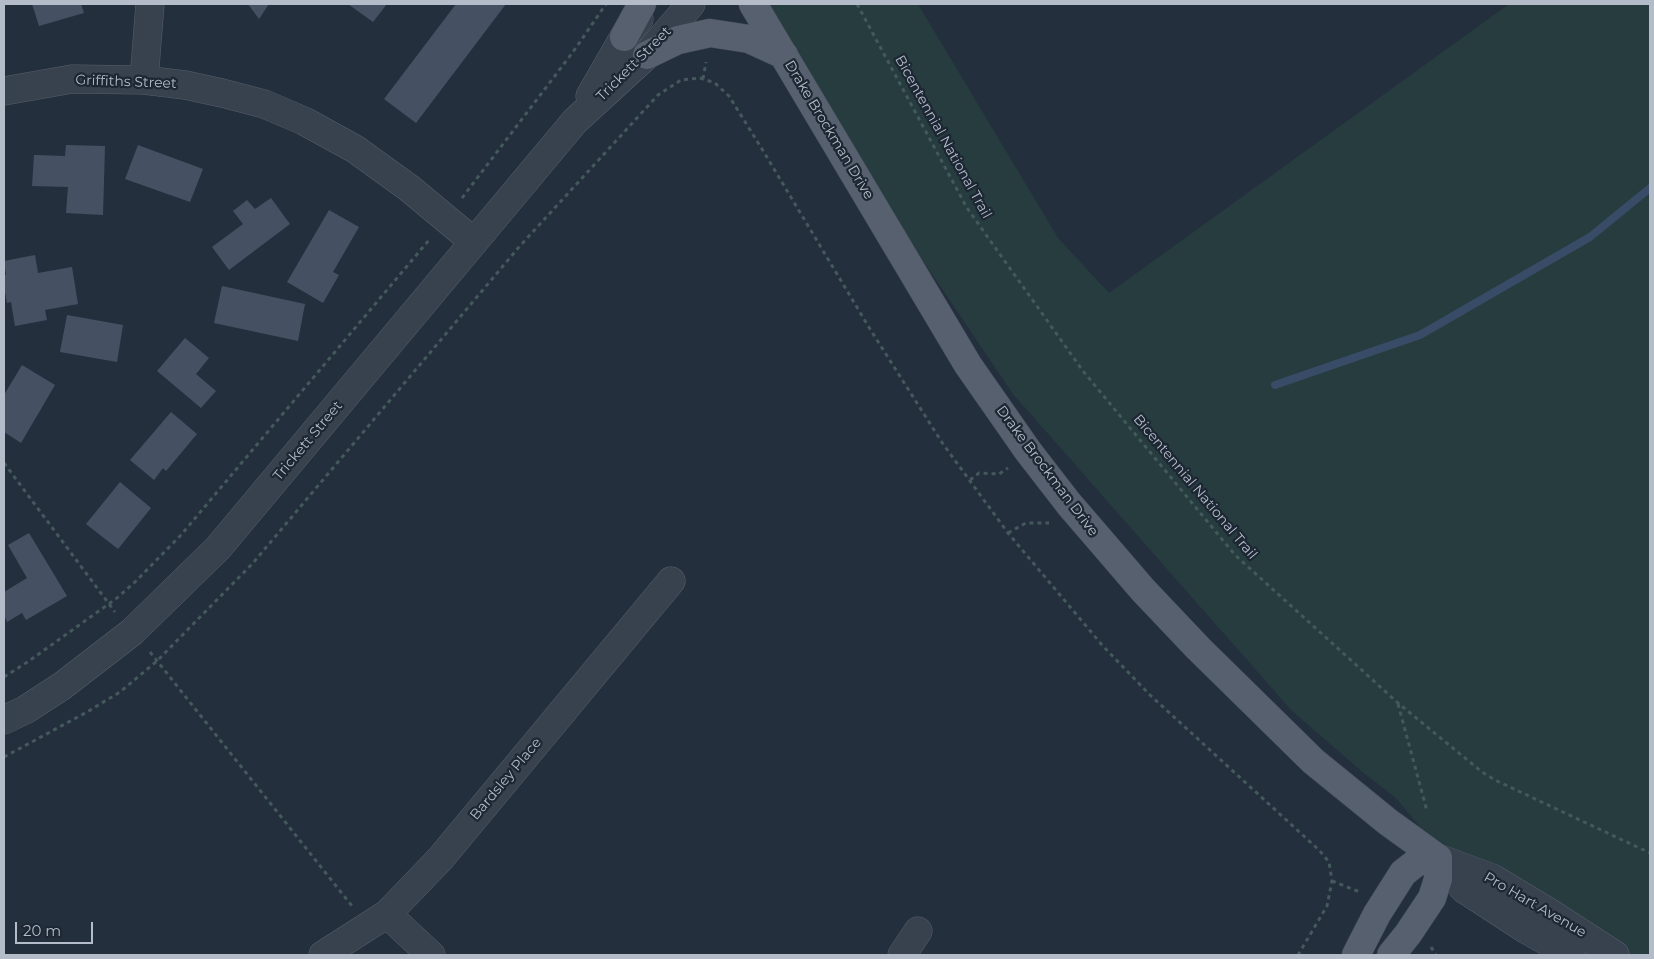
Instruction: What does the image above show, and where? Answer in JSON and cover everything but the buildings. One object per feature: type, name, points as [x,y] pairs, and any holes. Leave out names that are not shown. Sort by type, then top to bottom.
[{"type":"main road","points":[[624,37],[642,4]]},
{"type":"main road","name":"Drake Brockman Drive","points":[[753,4],[968,365],[1028,451],[1069,504],[1143,590],[1198,648],[1313,761],[1388,822],[1438,858]]},
{"type":"main road","points":[[647,55],[678,40],[710,33],[749,39],[784,55]]},
{"type":"main road","points":[[1356,955],[1377,914],[1403,873],[1416,862],[1438,858],[1438,879],[1432,898],[1408,934],[1391,955]]},
{"type":"street","points":[[144,80],[150,4]]},
{"type":"street","name":"Trickett Street","points":[[575,121],[624,37],[651,4]]},
{"type":"street","name":"Trickett Street","points":[[4,720],[25,710],[62,686],[132,632],[218,548],[575,121],[647,55],[691,4]]},
{"type":"street","name":"Griffiths Street","points":[[4,91],[72,79],[144,80],[222,92],[264,104],[304,121],[355,149],[410,188],[474,242]]},
{"type":"street","name":"Bardsley Place","points":[[323,955],[377,920],[440,859],[671,582]]},
{"type":"street","name":"Pro Hart Avenue","points":[[1438,858],[1464,889],[1527,930],[1571,955]]},
{"type":"street","name":"Pro Hart Avenue","points":[[1438,858],[1492,878],[1558,917],[1615,955]]},
{"type":"street","points":[[377,920],[431,955]]},
{"type":"street","points":[[902,955],[918,931]]},
{"type":"path","points":[[4,677],[108,604],[136,581],[181,535],[446,219],[573,52],[606,4]]},
{"type":"path","name":"Bicentennial National Trail","points":[[857,4],[967,208],[1084,371],[1235,556],[1398,703],[1482,772],[1495,780],[1650,853]]},
{"type":"path","points":[[4,757],[112,697],[158,661],[253,563],[519,247],[658,95],[681,80],[703,79],[715,83],[729,96],[870,329],[943,444],[1008,533],[1096,638],[1150,696],[1319,850],[1329,862],[1332,881],[1327,906],[1298,955]]},
{"type":"path","points":[[4,463],[108,604]]},
{"type":"path","points":[[1008,533],[1026,523],[1048,524],[1069,504]]},
{"type":"path","points":[[158,661],[377,920]]},
{"type":"path","points":[[1398,703],[1426,811]]},
{"type":"green space","points":[[753,4],[918,4],[1058,238],[1109,293],[1509,4],[1650,4],[1650,955],[1615,955],[1502,884],[1420,827],[1395,797],[1366,775],[1292,711],[1013,394],[784,55]]},
{"type":"waterway","points":[[1275,385],[1420,335],[1590,237],[1650,188]]}]
